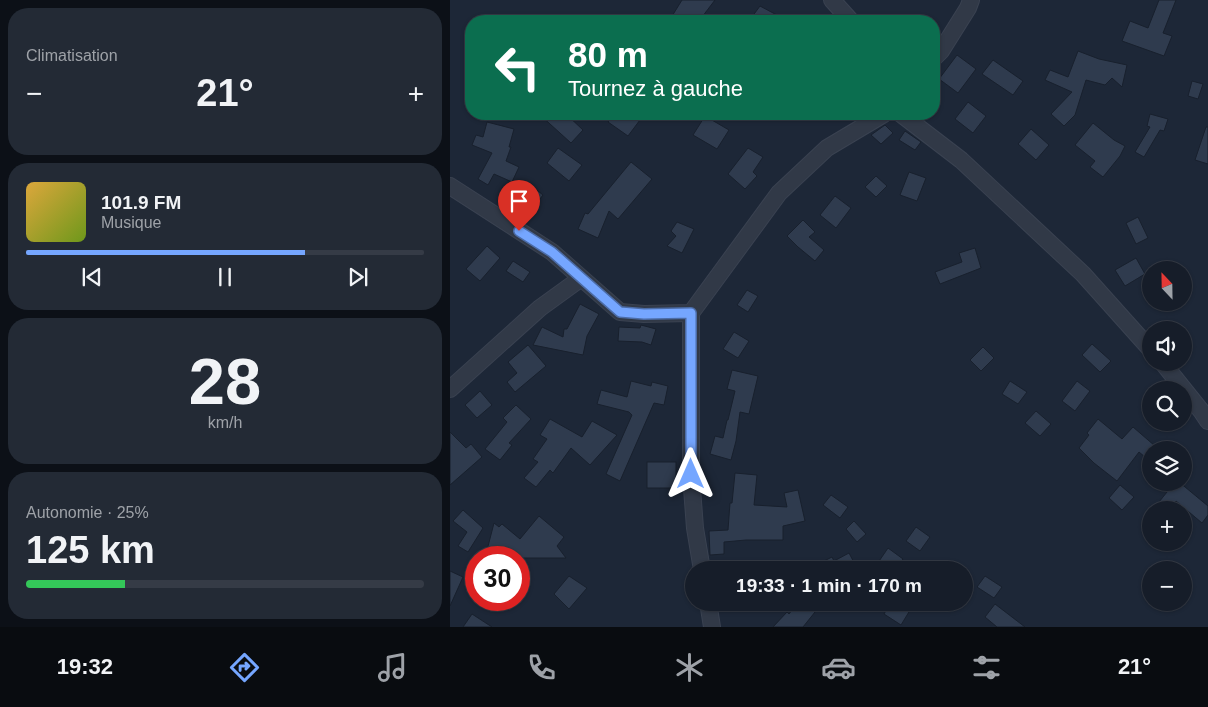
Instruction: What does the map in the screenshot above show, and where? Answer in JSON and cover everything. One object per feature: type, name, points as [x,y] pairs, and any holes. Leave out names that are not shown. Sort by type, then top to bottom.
[{"type":"street","points":[[832,0],[846,15]]},
{"type":"street","points":[[940,52],[968,8],[971,0]]},
{"type":"street","points":[[700,561],[695,528],[691,474],[691,313],[779,193],[827,148],[874,120]]},
{"type":"street","points":[[908,120],[961,160],[1082,274],[1142,340]]},
{"type":"street","points":[[450,186],[552,252],[580,279],[620,312],[644,314],[691,313]]},
{"type":"street","points":[[450,389],[540,308],[580,279]]},
{"type":"street","points":[[1169,371],[1208,421]]},
{"type":"street","points":[[709,611],[712,627]]},
{"type":"building","points":[[682,0],[715,0],[704,15],[673,15]]},
{"type":"building","points":[[1159,0],[1176,0],[1163,33],[1172,36],[1164,56],[1122,41],[1130,21],[1148,28]]},
{"type":"building","points":[[760,6],[777,15],[753,15]]},
{"type":"building","points":[[1078,51],[1099,59],[1127,65],[1122,87],[1112,78],[1105,85],[1086,80],[1075,115],[1064,126],[1051,114],[1072,92],[1045,80],[1050,70],[1068,77]]},
{"type":"building","points":[[957,55],[976,69],[958,93],[940,80]]},
{"type":"building","points":[[993,60],[1023,81],[1013,95],[982,74]]},
{"type":"building","points":[[1192,81],[1203,84],[1198,99],[1188,96]]},
{"type":"building","points":[[968,102],[986,116],[973,133],[955,119]]},
{"type":"building","points":[[1150,114],[1168,119],[1164,131],[1160,130],[1144,157],[1135,152],[1150,127],[1147,126]]},
{"type":"building","points":[[546,120],[572,120],[583,130],[571,143]]},
{"type":"building","points":[[610,120],[640,120],[628,136],[608,122]]},
{"type":"building","points":[[702,120],[712,120],[729,130],[717,149],[693,135]]},
{"type":"building","points":[[487,122],[514,129],[506,161],[519,167],[512,182],[494,174],[488,185],[478,179],[492,153],[472,145],[476,135],[483,137]]},
{"type":"building","points":[[1093,123],[1114,140],[1125,146],[1120,156],[1103,177],[1090,167],[1095,161],[1075,145]]},
{"type":"building","points":[[885,125],[893,133],[881,144],[871,135]]},
{"type":"building","points":[[1206,127],[1208,127],[1208,164],[1195,160]]},
{"type":"building","points":[[1031,129],[1049,145],[1036,160],[1018,144]]},
{"type":"building","points":[[905,131],[921,142],[915,150],[899,140]]},
{"type":"building","points":[[558,148],[582,165],[569,181],[547,163]]},
{"type":"building","points":[[748,148],[763,157],[753,172],[757,176],[745,189],[728,174]]},
{"type":"building","points":[[631,162],[652,179],[618,219],[609,211],[598,238],[578,229],[585,213],[588,214]]},
{"type":"building","points":[[909,172],[926,178],[917,201],[900,195]]},
{"type":"building","points":[[876,176],[887,186],[876,197],[865,187]]},
{"type":"building","points":[[533,187],[543,195],[533,208],[523,199]]},
{"type":"building","points":[[835,196],[851,208],[836,228],[820,215]]},
{"type":"building","points":[[1138,217],[1148,238],[1136,244],[1126,223]]},
{"type":"building","points":[[803,220],[815,232],[809,237],[824,250],[815,261],[787,236]]},
{"type":"building","points":[[677,222],[694,229],[682,253],[667,246],[676,236],[671,231]]},
{"type":"building","points":[[487,246],[500,258],[480,281],[466,269]]},
{"type":"building","points":[[975,248],[981,268],[940,284],[935,272],[962,262],[959,253]]},
{"type":"building","points":[[1136,258],[1142,269],[1142,276],[1125,286],[1115,270]]},
{"type":"building","points":[[513,261],[530,272],[523,282],[506,271]]},
{"type":"building","points":[[747,290],[758,296],[748,312],[737,305]]},
{"type":"building","points":[[580,304],[599,314],[587,336],[583,355],[533,345],[542,327],[563,337],[564,329],[567,329]]},
{"type":"building","points":[[641,325],[656,329],[651,345],[642,342],[618,341],[619,327],[640,328]]},
{"type":"building","points":[[734,332],[749,341],[738,358],[723,349]]},
{"type":"building","points":[[1092,344],[1111,361],[1100,372],[1082,355]]},
{"type":"building","points":[[528,345],[546,366],[515,392],[507,382],[517,373],[508,362]]},
{"type":"building","points":[[983,347],[994,358],[981,371],[970,360]]},
{"type":"building","points":[[732,370],[758,376],[749,414],[740,412],[731,460],[710,454],[715,436],[723,438],[728,420],[735,391],[727,389]]},
{"type":"building","points":[[631,381],[651,386],[652,382],[668,386],[664,405],[654,403],[620,481],[606,474],[632,415],[629,412],[597,404],[601,390],[627,397]]},
{"type":"building","points":[[1010,381],[1027,392],[1018,404],[1002,394]]},
{"type":"building","points":[[1077,381],[1090,391],[1075,411],[1062,401]]},
{"type":"building","points":[[480,391],[492,405],[477,418],[465,405]]},
{"type":"building","points":[[516,405],[531,419],[509,443],[512,445],[500,460],[485,449],[507,422],[503,418]]},
{"type":"building","points":[[1036,411],[1051,424],[1040,436],[1025,423]]},
{"type":"building","points":[[550,419],[582,437],[592,421],[617,435],[590,465],[571,448],[553,473],[550,470],[536,487],[524,478],[538,462],[533,459],[547,439],[540,435]]},
{"type":"building","points":[[1098,419],[1122,439],[1133,427],[1149,441],[1142,441],[1142,454],[1139,452],[1117,481],[1079,448],[1089,435],[1087,433]]},
{"type":"building","points":[[450,432],[466,448],[471,444],[482,457],[450,485]]},
{"type":"building","points":[[647,462],[676,462],[676,488],[647,488]]},
{"type":"building","points":[[735,473],[757,475],[754,505],[787,507],[784,493],[798,490],[805,521],[783,526],[783,540],[724,542],[724,554],[710,555],[709,531],[728,530]]},
{"type":"building","points":[[1120,485],[1134,497],[1122,510],[1109,498]]},
{"type":"building","points":[[1168,491],[1190,491],[1208,506],[1208,515],[1202,523],[1192,515],[1192,501],[1160,501]]},
{"type":"building","points":[[831,495],[848,507],[840,518],[823,505]]},
{"type":"building","points":[[463,510],[483,528],[472,546],[465,546],[465,550],[458,546],[467,532],[453,521]]},
{"type":"building","points":[[539,516],[564,537],[557,546],[566,558],[530,558],[530,546],[488,546],[494,523],[499,527],[502,524],[520,539]]},
{"type":"building","points":[[854,521],[866,534],[857,542],[846,529]]},
{"type":"building","points":[[916,527],[930,537],[920,551],[906,541]]},
{"type":"building","points":[[888,548],[903,559],[902,561],[879,561]]},
{"type":"building","points":[[849,553],[853,561],[834,561]]},
{"type":"building","points":[[832,557],[834,561],[824,561]]},
{"type":"building","points":[[450,571],[463,577],[450,606]]},
{"type":"building","points":[[569,576],[587,588],[569,609],[554,594]]},
{"type":"building","points":[[985,576],[1002,587],[994,598],[977,587]]},
{"type":"building","points":[[995,604],[1025,627],[997,627],[985,617]]},
{"type":"building","points":[[791,611],[815,612],[803,627],[773,627],[787,612],[789,614]]},
{"type":"building","points":[[886,611],[910,611],[901,625],[884,614]]},
{"type":"building","points":[[472,614],[492,627],[463,627]]},
{"type":"route","points":[[519,231],[552,252],[580,279],[620,312],[644,314],[691,313],[691,474]]}]
